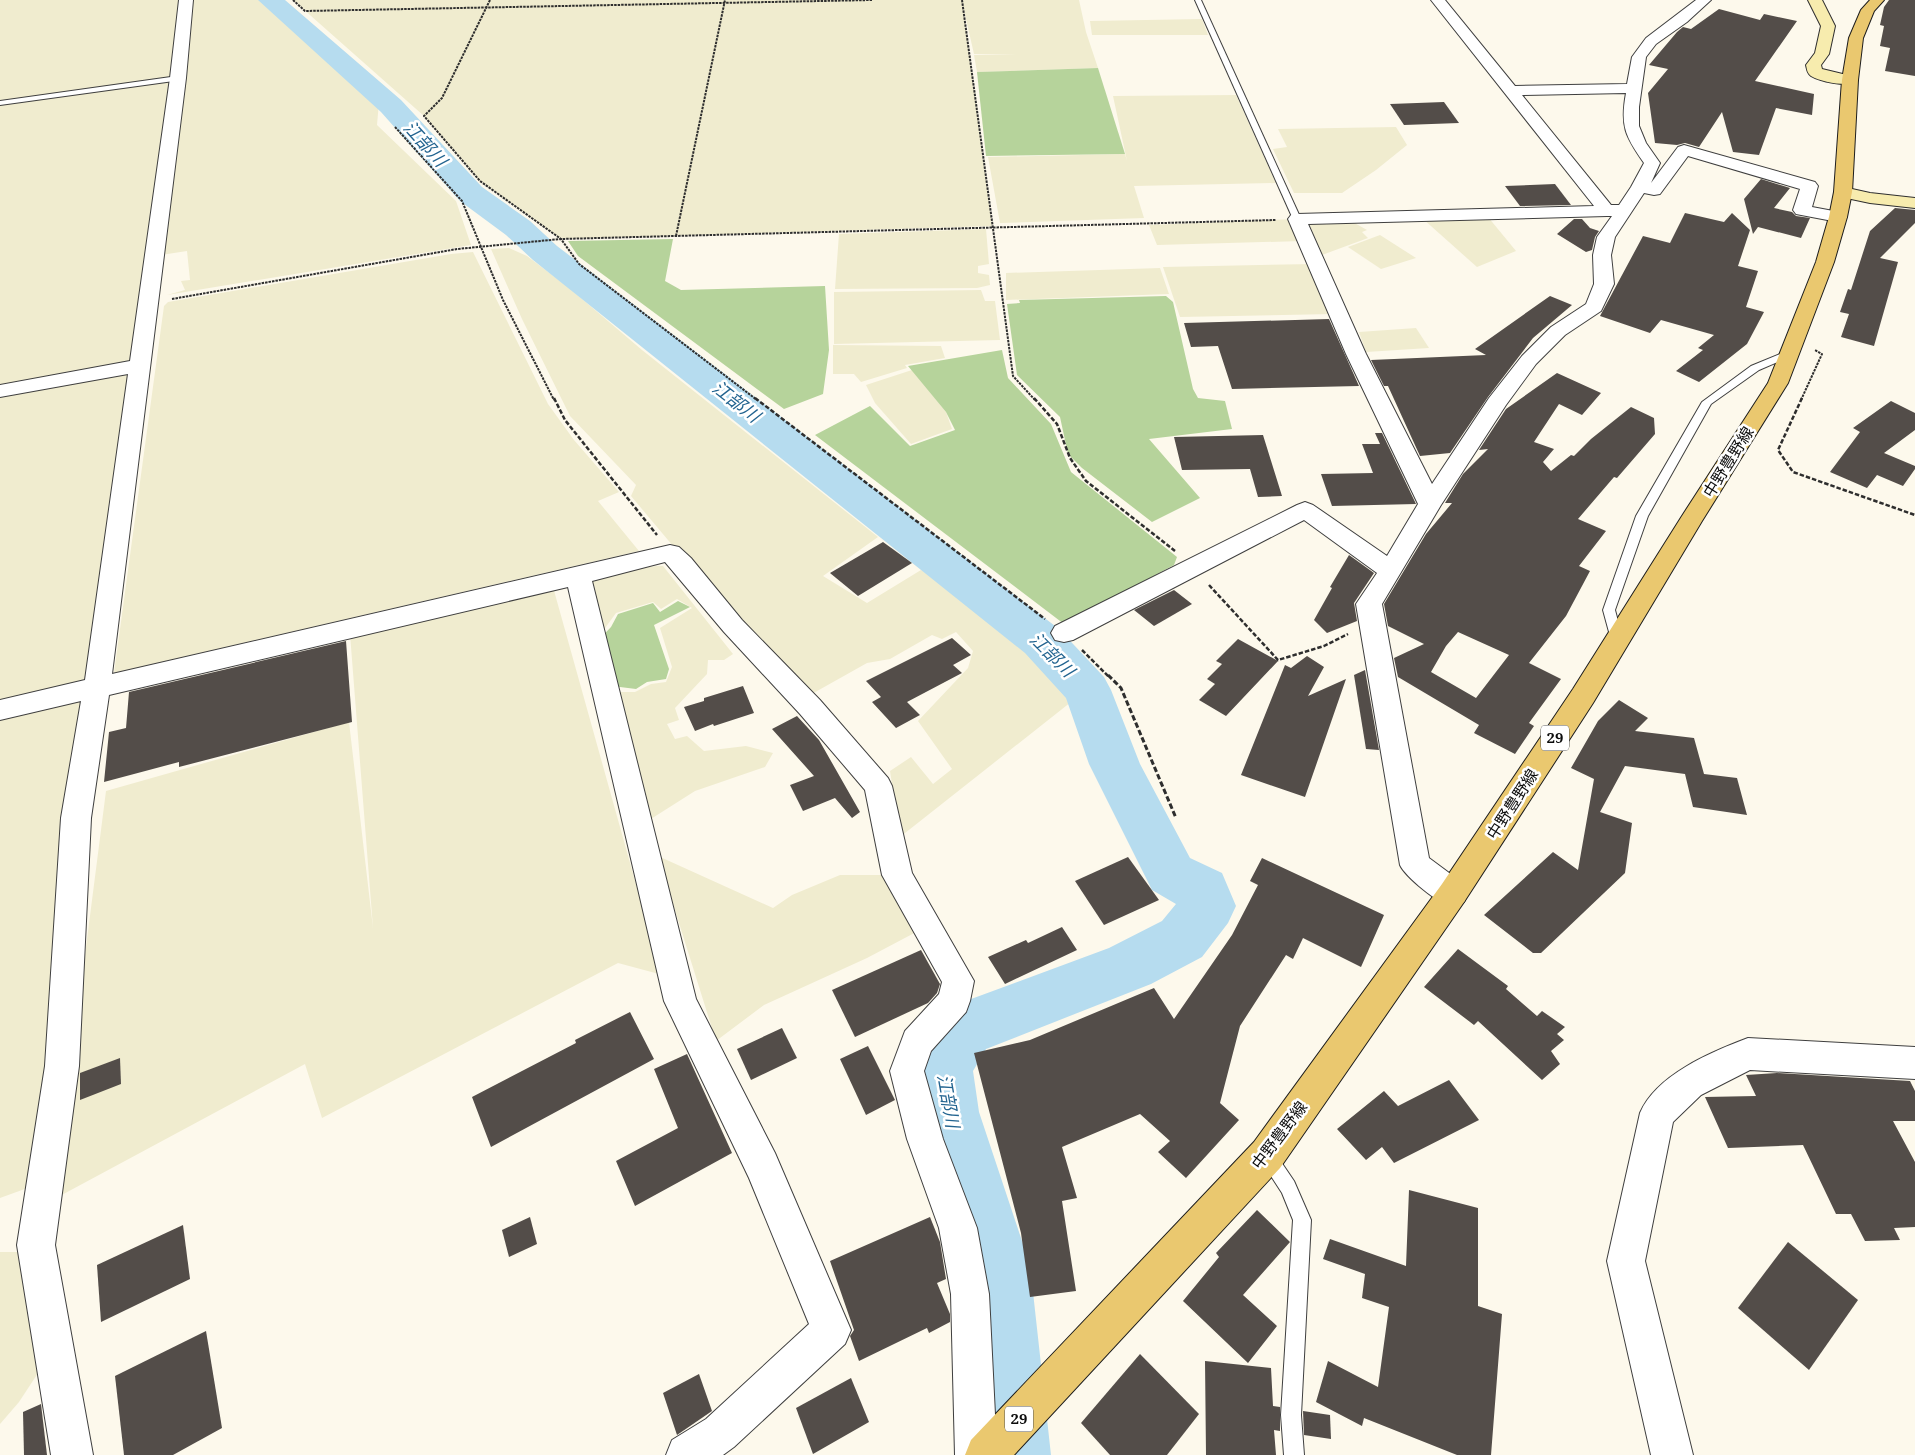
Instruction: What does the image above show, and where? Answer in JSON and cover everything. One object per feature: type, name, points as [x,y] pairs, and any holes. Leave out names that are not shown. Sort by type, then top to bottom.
[{"type":"main road","name":"中野豊野線","points":[[986,1455],[1267,1155],[1453,893],[1583,696],[1778,383],[1826,262],[1841,205],[1850,80],[1856,38],[1868,10],[1877,0]]},
{"type":"street","points":[[72,1455],[36,1245],[62,1066],[76,818],[97,688],[178,78],[186,0]]},
{"type":"street","points":[[1438,0],[1512,91],[1616,211]]},
{"type":"street","points":[[1453,893],[1415,865],[1369,604],[1391,571],[1430,504],[1497,403],[1529,360],[1558,332],[1594,307],[1604,284],[1602,255],[1606,237],[1616,211],[1640,187],[1652,162],[1638,143],[1630,126],[1639,57],[1651,41],[1682,19],[1704,0]]},
{"type":"street","points":[[1815,0],[1828,26],[1822,54],[1813,65],[1815,72],[1825,76],[1850,80]]},
{"type":"street","points":[[1512,91],[1634,88]]},
{"type":"street","points":[[1640,187],[1654,190],[1684,150],[1809,186],[1802,210],[1841,205],[1870,198],[1915,203]]},
{"type":"street","points":[[1430,504],[1356,354],[1297,219],[1616,211]]},
{"type":"street","points":[[0,391],[139,366]]},
{"type":"street","points":[[1064,633],[1305,510],[1391,571]]},
{"type":"street","points":[[0,710],[670,553],[682,564],[733,626],[810,707],[878,786],[897,875],[958,981],[954,1001],[917,1042],[907,1071],[925,1140],[958,1228],[969,1285],[976,1455]]},
{"type":"street","points":[[578,576],[680,1001],[762,1166],[831,1330],[720,1432],[687,1455]]},
{"type":"street","points":[[1672,1455],[1626,1261],[1657,1113],[1689,1083],[1748,1054],[1915,1063]]},
{"type":"lane","points":[[1198,0],[1297,219]]},
{"type":"lane","points":[[0,103],[178,78]]},
{"type":"lane","points":[[1617,640],[1609,610],[1642,516],[1707,402],[1755,368],[1792,346]]},
{"type":"lane","points":[[1267,1155],[1288,1187],[1302,1220],[1291,1415],[1294,1455]]},
{"type":"path","points":[[293,0],[305,10],[872,0]]},
{"type":"path","points":[[490,0],[442,98],[424,116],[480,181],[561,238],[579,264],[1064,633],[1121,688],[1176,818]]},
{"type":"path","points":[[676,236],[725,0]]},
{"type":"path","points":[[962,0],[1013,376],[1057,424],[1070,458],[1086,481],[1170,546],[1193,568],[1278,660],[1324,646],[1349,634],[1369,604]]},
{"type":"path","points":[[395,127],[462,201],[503,300],[565,420],[628,496],[670,553]]},
{"type":"path","points":[[148,303],[447,250],[561,238],[1297,219]]},
{"type":"path","points":[[1792,346],[1822,354],[1778,450],[1793,472],[1915,515]]},
{"type":"shaded area","points":[[0,0],[186,0],[88,684],[0,704]]},
{"type":"shaded area","points":[[190,0],[264,0],[379,102],[377,125],[456,201],[471,245],[167,295],[185,290],[181,281],[190,280],[187,251],[161,255]]},
{"type":"shaded area","points":[[293,0],[1079,0],[1086,32],[1098,68],[977,72],[974,55],[1017,54],[974,54],[963,6],[992,226],[561,239],[480,181],[424,116]]},
{"type":"shaded area","points":[[1202,19],[1208,35],[1092,35],[1090,21]]},
{"type":"shaded area","points":[[1236,95],[1276,183],[1134,186],[1144,218],[1000,223],[988,157],[1125,154],[1127,161],[1113,96]]},
{"type":"shaded area","points":[[1396,127],[1407,145],[1376,170],[1342,193],[1294,193],[1273,149],[1287,147],[1278,129]]},
{"type":"shaded area","points":[[1488,217],[1516,251],[1477,267],[1422,218]]},
{"type":"shaded area","points":[[1297,219],[1302,241],[1157,245],[1149,225]]},
{"type":"shaded area","points":[[1351,221],[1367,230],[1362,232],[1368,238],[1322,255],[1309,223]]},
{"type":"shaded area","points":[[986,229],[989,264],[978,266],[978,273],[989,275],[990,285],[977,288],[835,289],[839,234]]},
{"type":"shaded area","points":[[1380,235],[1416,258],[1381,269],[1348,247]]},
{"type":"shaded area","points":[[509,248],[527,256],[568,287],[642,350],[878,537],[823,576],[867,603],[921,570],[972,601],[1026,638],[1053,664],[1071,702],[900,837],[890,771],[911,757],[933,784],[952,769],[918,721],[968,668],[973,651],[956,632],[942,639],[932,635],[890,659],[867,663],[810,695],[715,596],[631,496],[636,485],[570,416],[522,319],[491,249]]},
{"type":"shaded area","points":[[473,252],[548,404],[574,440],[619,492],[598,501],[639,551],[114,673],[164,306],[168,302],[451,254]]},
{"type":"shaded area","points":[[1314,264],[1334,314],[1180,317],[1163,267]]},
{"type":"shaded area","points":[[1160,268],[1169,294],[1006,300],[1006,273]]},
{"type":"shaded area","points":[[981,290],[985,301],[995,301],[1000,340],[834,344],[834,292]]},
{"type":"shaded area","points":[[1416,328],[1429,348],[1366,352],[1359,332]]},
{"type":"shaded area","points":[[833,345],[941,346],[945,358],[905,365],[907,368],[861,382],[854,374],[833,374]]},
{"type":"shaded area","points":[[912,370],[946,412],[952,429],[911,444],[875,403],[866,385]]},
{"type":"shaded area","points":[[663,566],[733,654],[724,660],[708,660],[707,674],[675,708],[679,720],[667,724],[675,739],[687,736],[704,751],[746,746],[773,753],[765,767],[695,791],[643,824],[611,692],[635,692],[651,684],[666,682],[672,667],[660,628],[692,608],[677,599],[661,609],[653,602],[616,613],[600,635],[586,577]]},
{"type":"shaded area","points":[[553,587],[656,956],[659,974],[618,963],[322,1118],[305,1064],[58,1197],[81,986],[106,791],[349,722],[373,928],[350,634]]},
{"type":"shaded area","points":[[84,696],[52,1046],[33,1186],[0,1198],[0,716]]},
{"type":"shaded area","points":[[658,856],[773,908],[792,895],[840,875],[886,875],[920,930],[867,958],[764,1005],[716,1041]]},
{"type":"shaded area","points":[[0,1252],[21,1252],[38,1373],[19,1402],[0,1424]]},
{"type":"green space","points":[[1098,68],[1125,154],[986,156],[977,72]]},
{"type":"green space","points":[[673,239],[665,281],[681,290],[825,286],[829,350],[823,394],[784,409],[578,256],[568,241]]},
{"type":"green space","points":[[1166,296],[1173,302],[1193,389],[1198,398],[1225,401],[1232,429],[1149,439],[1200,498],[1152,522],[1082,468],[1068,454],[1060,417],[1017,375],[1007,304],[1020,303],[1019,300]]},
{"type":"green space","points":[[1002,350],[1008,378],[1051,424],[1071,472],[1177,557],[1174,565],[1064,624],[815,435],[870,406],[910,446],[955,430],[946,412],[908,366]]},
{"type":"green space","points":[[678,601],[690,607],[654,625],[669,669],[666,679],[647,682],[636,689],[620,687],[612,689],[593,646],[611,627],[618,614],[653,603],[660,612]]},
{"type":"building","points":[[1889,0],[1915,0],[1915,76],[1885,71],[1890,48],[1880,46],[1884,26],[1880,25],[1884,7]]},
{"type":"building","points":[[1719,9],[1760,20],[1764,14],[1797,21],[1755,81],[1814,94],[1812,115],[1776,108],[1759,155],[1733,152],[1722,112],[1699,147],[1685,143],[1677,145],[1655,143],[1648,93],[1668,69],[1649,65],[1683,27],[1691,29]]},
{"type":"building","points":[[1444,102],[1459,123],[1404,125],[1390,104]]},
{"type":"building","points":[[1761,179],[1790,188],[1774,208],[1792,212],[1796,216],[1810,218],[1801,238],[1758,227],[1753,234],[1744,199]]},
{"type":"building","points":[[1555,184],[1571,205],[1520,206],[1505,186]]},
{"type":"building","points":[[1895,208],[1915,210],[1915,223],[1880,258],[1898,262],[1874,346],[1841,337],[1849,314],[1840,312],[1848,289],[1851,290],[1870,231]]},
{"type":"building","points":[[1685,213],[1724,222],[1732,213],[1750,230],[1738,266],[1758,271],[1746,307],[1764,312],[1747,344],[1699,382],[1676,371],[1703,350],[1698,348],[1714,335],[1661,320],[1650,333],[1600,316],[1643,236],[1670,243]]},
{"type":"building","points":[[1574,219],[1582,219],[1590,228],[1599,231],[1595,237],[1592,250],[1586,252],[1557,234]]},
{"type":"building","points":[[1550,296],[1572,305],[1533,338],[1488,397],[1450,453],[1420,456],[1388,386],[1384,386],[1371,360],[1486,355],[1475,349]]},
{"type":"building","points":[[1329,319],[1359,386],[1232,389],[1218,346],[1191,347],[1184,323]]},
{"type":"building","points":[[1557,373],[1601,393],[1582,415],[1559,404],[1534,442],[1554,449],[1543,462],[1551,471],[1571,455],[1574,456],[1591,439],[1631,407],[1654,418],[1655,434],[1617,478],[1614,477],[1578,519],[1606,531],[1579,566],[1590,571],[1566,616],[1529,663],[1561,679],[1529,723],[1534,726],[1515,754],[1474,733],[1479,725],[1398,677],[1394,658],[1424,644],[1388,626],[1384,604],[1426,534],[1452,503],[1445,503],[1463,474],[1488,449],[1479,450],[1506,409]],"holes":[[[1458,632],[1509,655],[1476,698],[1431,672],[1446,646]]]},
{"type":"building","points":[[1891,401],[1915,413],[1915,430],[1884,453],[1915,466],[1915,469],[1903,486],[1877,475],[1867,488],[1830,472],[1860,432],[1853,428]]},
{"type":"building","points":[[1375,433],[1382,433],[1416,504],[1332,506],[1321,474],[1373,473],[1362,444],[1380,444]]},
{"type":"building","points":[[1263,435],[1282,496],[1258,497],[1250,469],[1182,470],[1174,437]]},
{"type":"building","points":[[883,542],[912,563],[858,596],[830,573]]},
{"type":"building","points":[[1349,555],[1374,573],[1354,603],[1357,621],[1327,633],[1314,620],[1332,588],[1330,587]]},
{"type":"building","points":[[1174,590],[1192,604],[1154,626],[1134,610]]},
{"type":"building","points":[[952,638],[971,655],[953,665],[962,673],[907,702],[920,715],[896,728],[872,702],[881,697],[866,681]]},
{"type":"building","points":[[1238,639],[1278,661],[1226,716],[1199,700],[1215,684],[1207,679],[1222,664],[1216,661]]},
{"type":"building","points":[[346,641],[352,722],[179,767],[179,762],[104,782],[109,732],[126,728],[129,692]]},
{"type":"building","points":[[1307,656],[1324,667],[1308,696],[1346,679],[1305,797],[1241,775],[1285,665],[1291,668]]},
{"type":"building","points":[[1365,670],[1379,750],[1366,749],[1354,675]]},
{"type":"building","points":[[743,686],[754,713],[695,731],[684,707],[704,701],[704,698]]},
{"type":"building","points":[[1619,700],[1648,718],[1635,731],[1694,738],[1704,774],[1737,778],[1747,815],[1693,807],[1685,774],[1625,766],[1600,812],[1632,823],[1625,873],[1541,953],[1533,953],[1484,915],[1553,852],[1578,870],[1594,779],[1571,768],[1598,721]]},
{"type":"building","points":[[797,716],[819,740],[860,812],[852,818],[835,798],[803,811],[790,785],[814,776],[772,729]]},
{"type":"building","points":[[1128,857],[1159,900],[1104,925],[1075,881]]},
{"type":"building","points":[[1262,858],[1384,915],[1361,967],[1303,938],[1293,959],[1286,955],[1240,1026],[1220,1103],[1239,1120],[1186,1178],[1158,1152],[1170,1141],[1140,1114],[1062,1147],[1077,1198],[1062,1201],[1076,1291],[1030,1297],[1021,1233],[974,1053],[1030,1040],[1154,988],[1174,1019],[1232,935],[1258,885],[1250,881]]},
{"type":"building","points":[[1062,927],[1077,950],[1005,984],[988,957],[1026,940],[1028,943]]},
{"type":"building","points":[[1458,949],[1508,986],[1506,989],[1537,1016],[1542,1011],[1565,1027],[1557,1034],[1564,1040],[1551,1051],[1560,1064],[1542,1080],[1478,1021],[1474,1025],[1424,987]]},
{"type":"building","points":[[921,950],[940,984],[937,993],[928,1003],[855,1037],[832,990]]},
{"type":"building","points":[[630,1012],[654,1059],[491,1147],[472,1097],[576,1043],[575,1040]]},
{"type":"building","points":[[782,1028],[797,1058],[751,1080],[737,1049]]},
{"type":"building","points":[[868,1046],[895,1100],[866,1115],[840,1059]]},
{"type":"building","points":[[687,1054],[732,1153],[635,1206],[616,1161],[678,1128],[654,1069]]},
{"type":"building","points":[[120,1058],[121,1084],[80,1100],[80,1073]]},
{"type":"building","points":[[1777,1073],[1910,1081],[1915,1091],[1915,1121],[1893,1121],[1915,1162],[1915,1227],[1894,1228],[1900,1240],[1865,1241],[1851,1214],[1836,1214],[1803,1145],[1728,1148],[1705,1097],[1756,1096],[1746,1075]]},
{"type":"building","points":[[1449,1080],[1479,1120],[1394,1163],[1382,1147],[1366,1160],[1337,1129],[1384,1091],[1398,1106]]},
{"type":"building","points":[[1409,1190],[1478,1208],[1478,1306],[1502,1314],[1491,1455],[1457,1455],[1364,1418],[1362,1426],[1316,1402],[1328,1361],[1378,1387],[1389,1307],[1362,1298],[1365,1274],[1323,1259],[1330,1239],[1406,1266]]},
{"type":"building","points":[[1257,1210],[1290,1242],[1243,1295],[1277,1326],[1248,1363],[1183,1301],[1219,1257],[1216,1253]]},
{"type":"building","points":[[530,1217],[537,1244],[509,1257],[502,1230]]},
{"type":"building","points":[[930,1217],[940,1242],[946,1279],[937,1283],[950,1314],[950,1322],[929,1333],[927,1328],[859,1361],[850,1336],[854,1330],[830,1261]]},
{"type":"building","points":[[183,1225],[190,1279],[101,1322],[97,1265]]},
{"type":"building","points":[[1788,1242],[1858,1300],[1809,1370],[1738,1308]]},
{"type":"building","points":[[206,1331],[222,1428],[173,1455],[124,1455],[115,1376]]},
{"type":"building","points":[[1140,1354],[1199,1414],[1167,1455],[1110,1455],[1081,1423]]},
{"type":"building","points":[[1205,1361],[1271,1368],[1273,1406],[1280,1407],[1280,1431],[1274,1430],[1276,1455],[1206,1455]]},
{"type":"building","points":[[699,1374],[712,1411],[677,1435],[663,1393]]},
{"type":"building","points":[[851,1378],[869,1422],[813,1454],[796,1408]]},
{"type":"building","points":[[41,1404],[47,1455],[24,1455],[23,1412]]},
{"type":"building","points":[[1303,1411],[1330,1415],[1331,1439],[1304,1435]]},
{"type":"waterway","name":"江部川","points":[[270,0],[391,106],[471,194],[518,228],[545,253],[1042,641],[1087,690],[1115,764],[1171,874],[1202,890],[1208,906],[1182,939],[1130,966],[965,1029],[941,1066],[947,1112],[996,1265],[1013,1455]]}]
